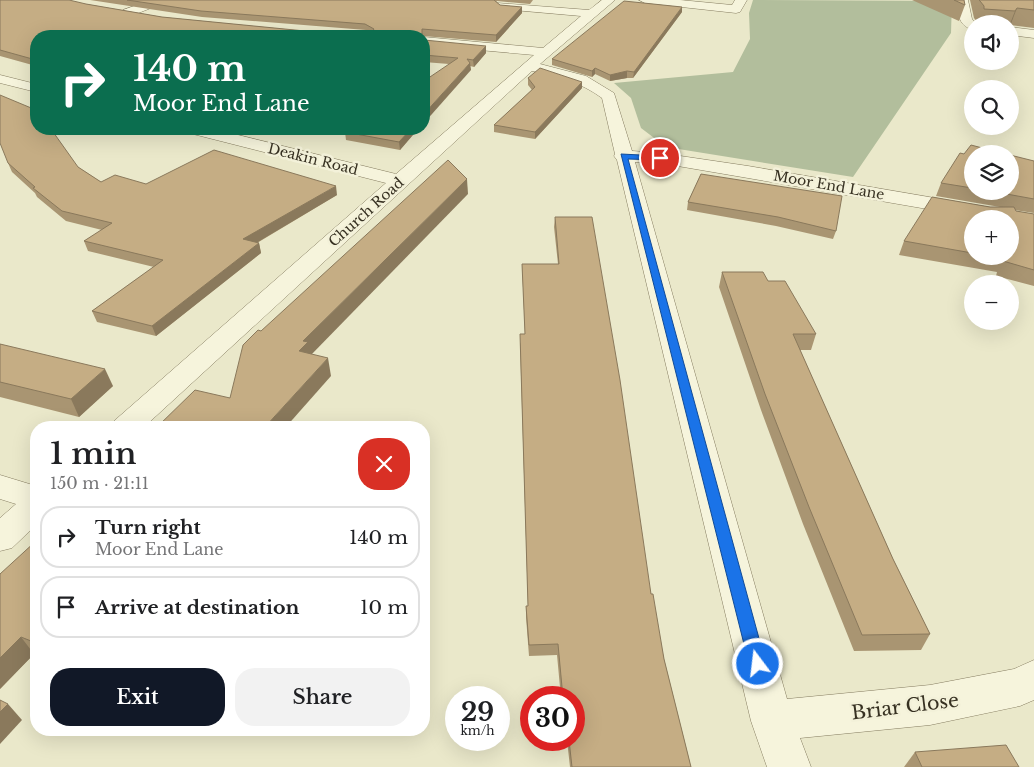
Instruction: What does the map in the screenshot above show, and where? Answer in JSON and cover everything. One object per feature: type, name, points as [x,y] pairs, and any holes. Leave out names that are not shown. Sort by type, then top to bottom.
[{"type":"street","points":[[154,17],[122,12],[162,0]]},
{"type":"street","name":"Church Road","points":[[132,421],[537,59],[609,0]]},
{"type":"street","points":[[645,0],[736,8],[741,0]]},
{"type":"street","points":[[962,0],[965,15]]},
{"type":"street","points":[[501,5],[592,14]]},
{"type":"street","points":[[1019,32],[1034,34]]},
{"type":"street","points":[[430,42],[537,59],[578,76],[609,96],[623,156],[772,721],[789,767]]},
{"type":"street","points":[[0,79],[30,86]]},
{"type":"street","name":"Deakin Road","points":[[219,135],[401,181]]},
{"type":"street","name":"Moor End Lane","points":[[623,156],[660,158],[1034,221]]},
{"type":"street","points":[[0,487],[30,496]]},
{"type":"street","points":[[0,538],[30,511]]},
{"type":"street","name":"Briar Close","points":[[772,721],[930,705],[1020,687],[1034,679]]},
{"type":"green space","points":[[753,0],[952,1],[951,33],[853,177],[666,147],[641,128],[631,98],[614,83],[733,72],[750,39],[749,13]]},
{"type":"building","points":[[0,0],[69,0],[162,17],[295,30],[30,30],[30,58],[0,50]]},
{"type":"building","points":[[127,0],[494,0],[500,5],[522,7],[496,35],[422,29],[373,30],[365,24],[201,11]]},
{"type":"building","points":[[954,0],[964,0],[965,5]]},
{"type":"building","points":[[979,0],[1034,0],[1034,10],[1017,8],[1015,11],[984,9]]},
{"type":"building","points":[[624,1],[682,7],[634,72],[627,71],[610,75],[595,68],[592,71],[552,59]]},
{"type":"building","points":[[430,41],[486,46],[473,60],[467,59],[470,63],[430,107],[430,77],[458,58],[430,56]]},
{"type":"building","points":[[540,68],[582,82],[535,132],[494,125],[535,87],[528,78]]},
{"type":"building","points":[[0,95],[30,108],[30,135],[55,135],[78,167],[101,182],[115,175],[146,184],[214,150],[336,186],[243,239],[259,243],[152,326],[92,311],[163,260],[84,241],[112,223],[62,211],[33,188],[35,187],[8,163],[0,143]]},
{"type":"building","points":[[361,135],[405,135],[399,142]]},
{"type":"building","points":[[960,153],[964,154],[964,187],[941,183]]},
{"type":"building","points":[[1019,157],[1034,161],[1034,199],[1019,196]]},
{"type":"building","points":[[448,160],[467,179],[303,341],[308,342],[299,351],[328,358],[270,421],[163,421],[195,390],[230,398],[243,345],[258,330],[261,331]]},
{"type":"building","points":[[701,174],[842,196],[836,231],[778,217],[688,202]]},
{"type":"building","points":[[932,197],[990,207],[1014,207],[1016,210],[964,210],[964,252],[904,241]]},
{"type":"building","points":[[1019,212],[1034,214],[1034,270],[1017,265],[1019,265]]},
{"type":"building","points":[[555,217],[592,217],[620,380],[651,594],[653,594],[664,659],[691,767],[572,767],[570,751],[585,751],[585,686],[562,686],[558,644],[529,645],[526,606],[528,606],[520,334],[525,334],[522,264],[559,264]]},
{"type":"building","points":[[722,272],[763,272],[768,281],[785,281],[816,334],[793,334],[893,559],[930,634],[862,635],[765,394]]},
{"type":"building","points":[[0,344],[105,369],[71,399],[0,382]]},
{"type":"building","points":[[30,546],[30,641],[21,637],[0,658],[0,574]]},
{"type":"building","points":[[0,700],[8,704],[0,712]]},
{"type":"building","points":[[1006,745],[1019,767],[922,767],[915,752]]},
{"type":"route","points":[[660,158],[623,156],[758,664]]}]
